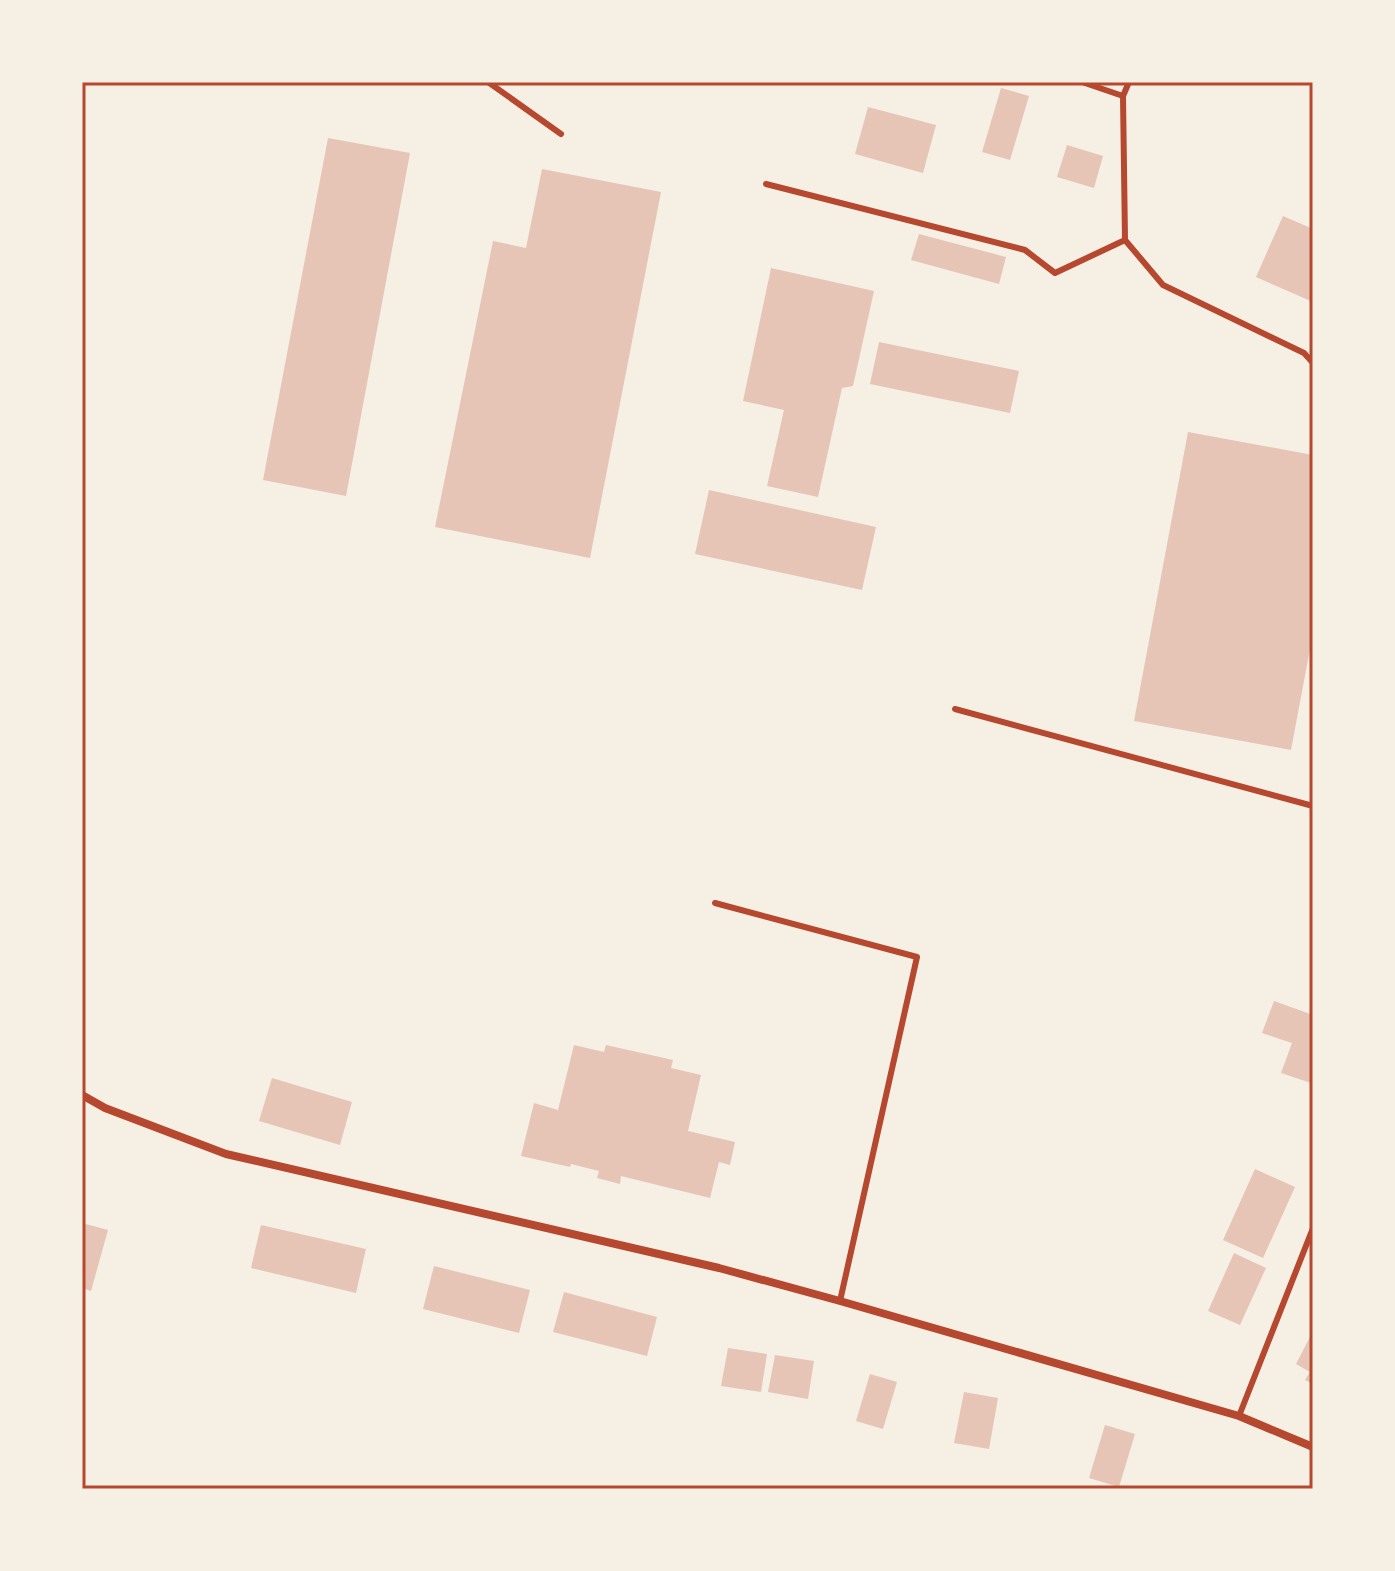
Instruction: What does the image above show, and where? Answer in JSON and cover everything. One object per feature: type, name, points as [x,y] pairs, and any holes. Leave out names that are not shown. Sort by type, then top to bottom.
[{"type":"street","points":[[82,1095],[105,1108],[226,1154],[719,1268],[1239,1416],[1313,1447]]},
{"type":"lane","points":[[488,82],[561,134]]},
{"type":"lane","points":[[1082,82],[1123,96]]},
{"type":"lane","points":[[1129,82],[1123,96],[1125,240],[1163,285],[1304,353],[1313,363]]},
{"type":"lane","points":[[766,184],[1025,250],[1055,273],[1125,240]]},
{"type":"lane","points":[[955,709],[1313,806]]},
{"type":"lane","points":[[715,903],[917,957],[840,1301]]},
{"type":"lane","points":[[1239,1416],[1313,1228]]},
{"type":"building","points":[[1001,88],[1029,96],[1010,160],[982,152]]},
{"type":"building","points":[[868,107],[936,125],[923,173],[855,154]]},
{"type":"building","points":[[328,138],[410,153],[346,496],[263,480]]},
{"type":"building","points":[[1067,145],[1103,156],[1094,188],[1057,177]]},
{"type":"building","points":[[542,169],[661,192],[590,558],[435,527],[493,241],[526,248]]},
{"type":"building","points":[[1283,216],[1313,229],[1313,302],[1256,277]]},
{"type":"building","points":[[919,234],[1006,257],[999,284],[911,260]]},
{"type":"building","points":[[771,268],[874,291],[853,386],[842,388],[818,497],[767,486],[784,410],[743,401]]},
{"type":"building","points":[[879,342],[1019,371],[1010,413],[870,384]]},
{"type":"building","points":[[1188,432],[1313,455],[1313,633],[1291,750],[1134,721]]},
{"type":"building","points":[[709,490],[876,527],[862,590],[695,554]]},
{"type":"building","points":[[1274,1001],[1313,1015],[1311,1083],[1281,1073],[1292,1043],[1262,1033]]},
{"type":"building","points":[[574,1045],[604,1052],[606,1045],[673,1060],[671,1068],[701,1075],[688,1131],[735,1142],[730,1165],[719,1162],[710,1198],[621,1176],[620,1184],[597,1178],[599,1171],[521,1156],[534,1103],[558,1110]]},
{"type":"building","points":[[272,1078],[352,1102],[340,1145],[259,1121]]},
{"type":"building","points":[[1255,1169],[1295,1187],[1263,1258],[1223,1240]]},
{"type":"building","points":[[82,1223],[108,1230],[91,1291],[82,1288]]},
{"type":"building","points":[[261,1225],[366,1249],[356,1293],[251,1268]]},
{"type":"building","points":[[1234,1253],[1266,1268],[1240,1325],[1208,1311]]},
{"type":"building","points":[[434,1266],[530,1290],[519,1333],[423,1309]]},
{"type":"building","points":[[564,1292],[657,1317],[647,1356],[553,1332]]},
{"type":"building","points":[[1313,1331],[1313,1384],[1305,1380],[1310,1372],[1296,1364]]},
{"type":"building","points":[[728,1348],[767,1354],[761,1392],[721,1386]]},
{"type":"building","points":[[775,1355],[814,1361],[808,1399],[768,1392]]},
{"type":"building","points":[[870,1374],[897,1382],[883,1429],[856,1421]]},
{"type":"building","points":[[964,1392],[998,1398],[989,1449],[954,1443]]},
{"type":"building","points":[[1105,1425],[1135,1434],[1119,1487],[1089,1478]]}]
